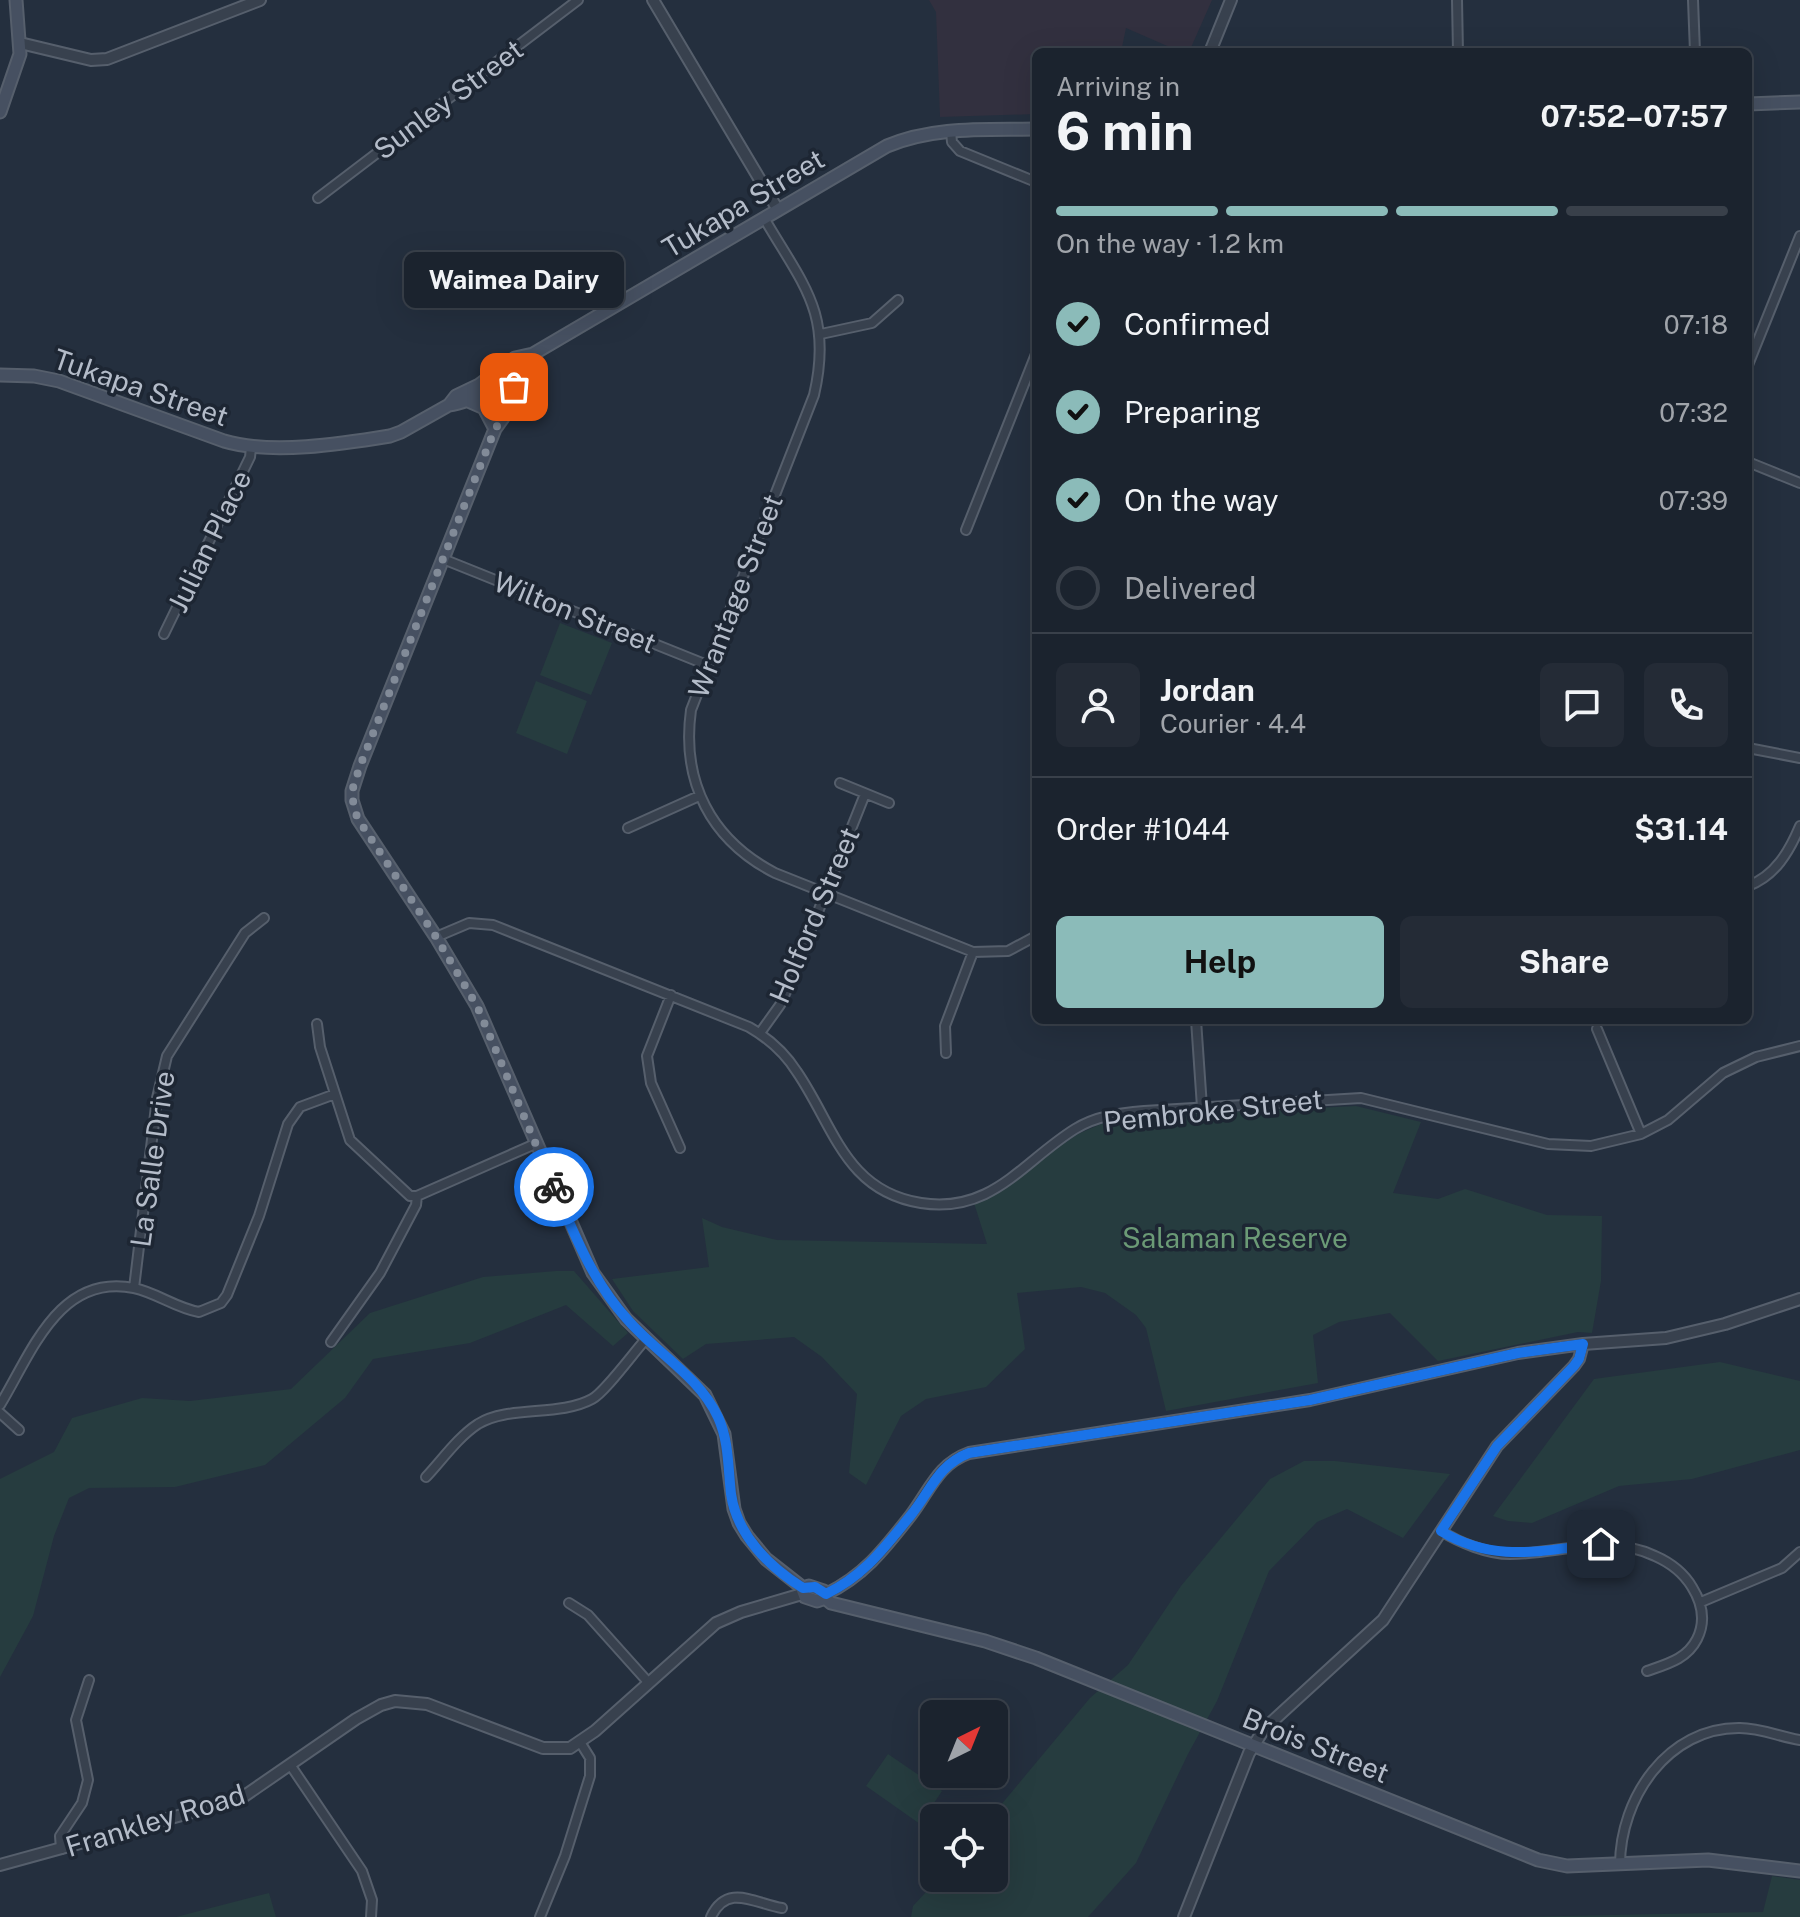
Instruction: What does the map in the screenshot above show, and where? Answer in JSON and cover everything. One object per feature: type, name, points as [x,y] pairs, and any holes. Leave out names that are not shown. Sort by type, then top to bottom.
[{"type":"main road","points":[[0,112],[17,68],[20,43],[16,0]]},
{"type":"main road","points":[[1752,104],[1800,102]]},
{"type":"main road","name":"Tukapa Street","points":[[449,405],[456,396],[491,377],[515,358],[533,354],[887,146],[921,134],[1032,129]]},
{"type":"main road","points":[[495,429],[503,389],[533,354]]},
{"type":"main road","name":"Tukapa Street","points":[[0,375],[34,376],[59,381],[251,448],[390,436],[449,405],[503,389]]},
{"type":"main road","points":[[491,377],[503,378],[505,415],[495,429],[355,779],[352,800],[358,819],[436,937],[477,1006],[593,1273],[626,1319],[705,1395],[724,1434],[734,1509],[739,1523],[766,1559],[802,1591]]},
{"type":"main road","points":[[468,401],[484,408],[495,429]]},
{"type":"main road","name":"Brois Street","points":[[802,1591],[815,1587],[831,1603],[1001,1645],[1538,1860],[1567,1866],[1708,1860],[1800,1871]]},
{"type":"street","points":[[20,43],[91,60],[107,59],[260,0]]},
{"type":"street","name":"Sunley Street","points":[[318,198],[578,0]]},
{"type":"street","points":[[653,0],[778,210]]},
{"type":"street","points":[[1212,48],[1231,0]]},
{"type":"street","points":[[1457,0],[1458,48]]},
{"type":"street","points":[[1693,0],[1695,48]]},
{"type":"street","points":[[951,132],[952,142],[960,151],[1032,180]]},
{"type":"street","name":"Wrantage Street","points":[[764,218],[813,302],[821,334],[821,364],[814,395],[691,710],[690,757],[699,796],[718,828],[744,854],[775,873],[973,952],[1008,951],[1032,938]]},
{"type":"street","points":[[1752,355],[1800,236]]},
{"type":"street","points":[[821,334],[872,323],[898,300]]},
{"type":"street","points":[[966,530],[1032,364]]},
{"type":"street","name":"Julian Place","points":[[164,634],[250,457],[251,448]]},
{"type":"street","points":[[1752,464],[1800,483]]},
{"type":"street","name":"Wilton Street","points":[[443,559],[707,665]]},
{"type":"street","points":[[1752,749],[1800,758]]},
{"type":"street","name":"Holford Street","points":[[840,783],[889,803]]},
{"type":"street","name":"Holford Street","points":[[760,1033],[780,1005],[865,794]]},
{"type":"street","points":[[628,828],[699,796]]},
{"type":"street","points":[[1752,884],[1776,867],[1790,848],[1800,826]]},
{"type":"street","name":"La Salle Drive","points":[[134,1288],[157,1098],[167,1056],[245,933],[264,918]]},
{"type":"street","name":"Pembroke Street","points":[[436,937],[469,923],[493,925],[760,1033],[798,1073],[838,1147],[861,1174],[891,1194],[924,1203],[962,1202],[1001,1188],[1075,1129],[1111,1114],[1361,1098],[1548,1144],[1591,1146],[1641,1134],[1668,1120],[1723,1073],[1756,1057],[1800,1046]]},
{"type":"street","points":[[946,1053],[945,1026],[973,952]]},
{"type":"street","points":[[671,995],[650,1043],[647,1068],[680,1148]]},
{"type":"street","points":[[317,1024],[320,1047],[350,1140],[410,1196],[417,1196],[535,1144]]},
{"type":"street","points":[[1196,1024],[1202,1107]]},
{"type":"street","points":[[1597,1029],[1641,1134]]},
{"type":"street","points":[[0,1405],[49,1324],[70,1299],[98,1288],[115,1286],[134,1288],[199,1312],[221,1303],[259,1216],[288,1124],[300,1107],[335,1094]]},
{"type":"street","points":[[331,1342],[380,1273],[416,1205],[417,1196]]},
{"type":"street","points":[[825,1596],[870,1565],[912,1514],[941,1471],[953,1459],[969,1453],[1310,1400],[1518,1353],[1666,1338],[1725,1324],[1800,1299]]},
{"type":"street","points":[[426,1477],[479,1423],[497,1417],[555,1410],[594,1399],[646,1339]]},
{"type":"street","points":[[1184,1917],[1254,1746],[1270,1723],[1383,1620],[1497,1446],[1574,1366],[1583,1344]]},
{"type":"street","points":[[0,1413],[19,1430]]},
{"type":"street","points":[[1441,1531],[1486,1551],[1509,1554],[1601,1544],[1623,1545],[1646,1551],[1670,1563],[1688,1579],[1701,1602],[1702,1620],[1698,1637],[1688,1652],[1673,1662],[1647,1671]]},
{"type":"street","points":[[1701,1602],[1782,1568],[1800,1552]]},
{"type":"street","points":[[540,1917],[565,1856],[590,1776],[590,1758],[580,1742],[716,1623],[802,1591]]},
{"type":"street","points":[[569,1603],[588,1615],[648,1682]]},
{"type":"street","points":[[61,1849],[60,1836],[82,1803],[88,1780],[76,1720],[89,1680]]},
{"type":"street","name":"Frankley Road","points":[[0,1865],[240,1799],[356,1719],[395,1701],[427,1704],[543,1748],[561,1750],[580,1742]]},
{"type":"street","points":[[1620,1865],[1624,1832],[1642,1786],[1661,1760],[1678,1745],[1697,1735],[1738,1728],[1756,1729],[1800,1740]]},
{"type":"street","points":[[291,1766],[362,1871],[372,1900],[371,1917]]},
{"type":"street","points":[[711,1917],[721,1902],[735,1897],[782,1908]]},
{"type":"shaded area","points":[[929,0],[1212,0],[1191,48],[1172,48],[1126,28],[1122,48],[1032,48],[1032,114],[940,117],[936,12]]},
{"type":"green space","points":[[560,623],[612,643],[591,695],[540,675]]},
{"type":"green space","points":[[536,681],[587,701],[567,754],[516,733]]},
{"type":"green space","name":"Salaman Reserve","points":[[1356,1106],[1421,1122],[1393,1193],[1438,1199],[1465,1189],[1547,1215],[1602,1216],[1601,1281],[1592,1333],[1578,1332],[1438,1361],[1390,1313],[1339,1322],[1313,1335],[1318,1383],[1166,1411],[1146,1328],[1136,1315],[1105,1293],[1081,1287],[1017,1293],[1025,1349],[986,1387],[926,1399],[901,1416],[866,1485],[849,1473],[857,1394],[822,1357],[794,1337],[706,1344],[683,1359],[633,1311],[612,1279],[709,1267],[702,1218],[722,1227],[777,1240],[987,1244],[974,1203],[1078,1134],[1115,1118]]},
{"type":"green space","points":[[574,1271],[628,1333],[613,1346],[566,1305],[470,1343],[373,1359],[345,1398],[265,1465],[175,1487],[89,1488],[69,1498],[54,1536],[33,1616],[0,1677],[0,1479],[54,1452],[72,1418],[142,1398],[190,1401],[291,1389],[370,1313],[483,1277]]},
{"type":"green space","points":[[1720,1362],[1800,1381],[1800,1450],[1692,1479],[1619,1486],[1532,1523],[1493,1516],[1594,1379]]},
{"type":"green space","points":[[1304,1461],[1335,1461],[1450,1474],[1403,1538],[1347,1509],[1317,1522],[1269,1571],[1217,1701],[1136,1863],[1088,1917],[911,1917],[913,1906],[926,1892],[1008,1892],[1008,1804],[1002,1804],[1090,1698],[1128,1665],[1181,1586],[1270,1479]]},
{"type":"green space","points":[[888,1754],[920,1776],[920,1788],[942,1791],[933,1804],[920,1804],[920,1824],[866,1786]]},
{"type":"green space","points":[[1772,1876],[1800,1880],[1800,1917],[1512,1917],[1763,1912]]},
{"type":"green space","points":[[269,1893],[276,1917],[176,1917]]},
{"type":"way so far","points":[[514,387],[360,766],[352,800],[358,819],[436,937],[477,1006],[554,1187]]},
{"type":"place","name":"Waimea Dairy","points":[[514,387]]},
{"type":"route","points":[[554,1187],[582,1252],[611,1299],[626,1319],[695,1383],[713,1408],[724,1434],[734,1509],[747,1536],[766,1559],[803,1588],[815,1587],[826,1594],[862,1573],[912,1514],[941,1471],[953,1459],[969,1453],[1310,1400],[1518,1353],[1583,1344],[1574,1366],[1497,1446],[1441,1531],[1486,1551],[1509,1554],[1601,1544]]}]
